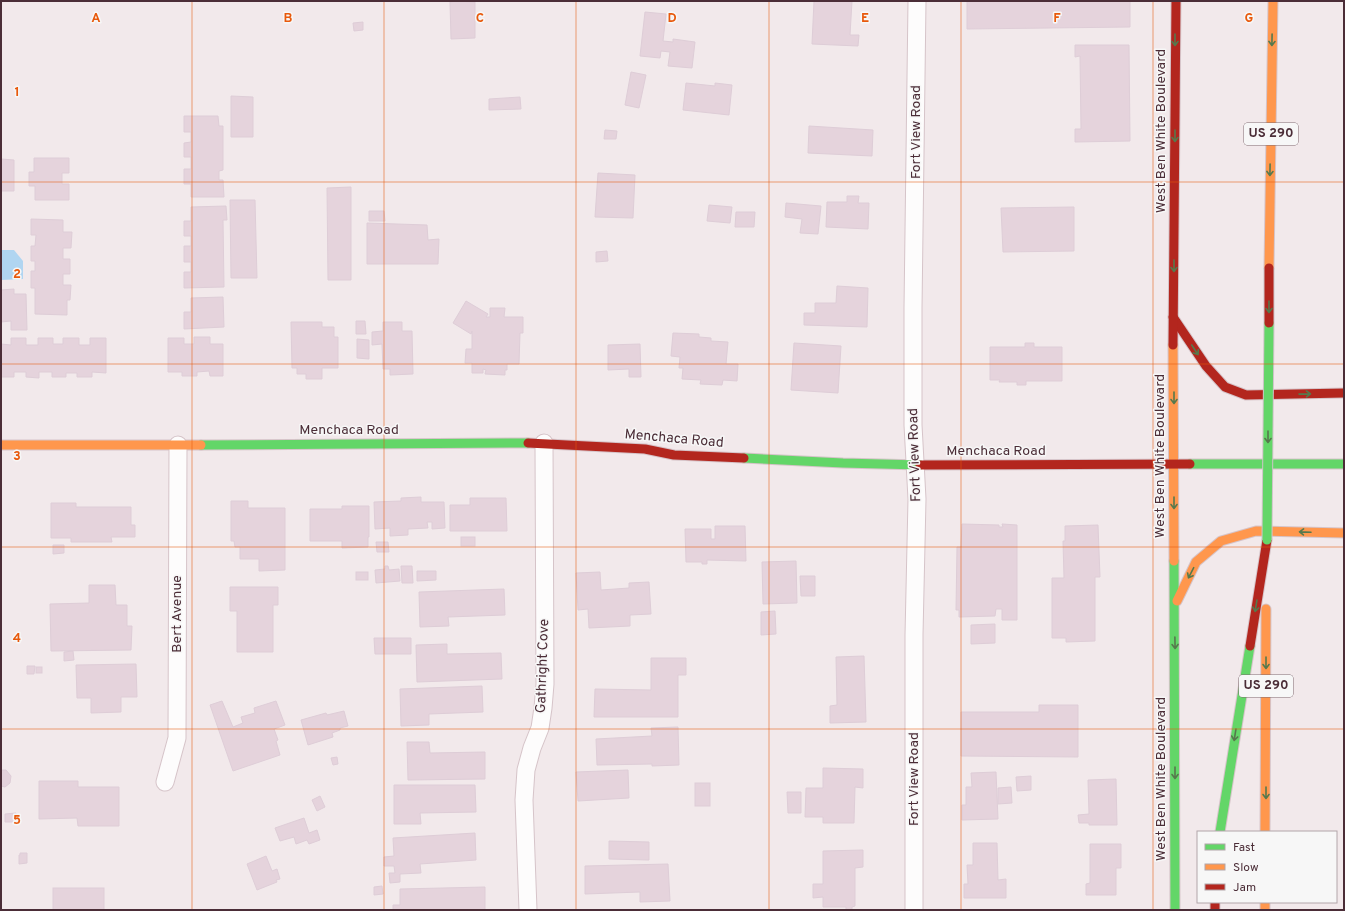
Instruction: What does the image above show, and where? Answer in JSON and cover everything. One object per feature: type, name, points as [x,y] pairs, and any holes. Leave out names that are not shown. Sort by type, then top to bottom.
[{"type":"main road","name":"West Ben White Boulevard","points":[[1175,910],[1173,317],[1176,1]]},
{"type":"main road","name":"US 290","points":[[1265,831],[1269,268],[1273,1]]},
{"type":"main road","points":[[1173,317],[1206,366],[1225,387],[1246,395],[1344,393]]},
{"type":"main road","name":"Menchaca Road","points":[[1,445],[544,443],[645,450],[674,455],[778,461],[916,464],[1344,464]]},
{"type":"main road","points":[[1175,604],[1196,562],[1221,541],[1256,530],[1344,533]]},
{"type":"main road","points":[[1220,831],[1267,540]]},
{"type":"street","name":"Fort View Road","points":[[914,910],[914,635],[917,499],[913,425],[913,308],[917,1]]},
{"type":"street","name":"Gathright Cove","points":[[528,910],[524,800],[526,770],[541,721],[545,669],[544,443]]},
{"type":"street","name":"Bert Avenue","points":[[165,782],[177,738],[178,445]]},
{"type":"water","points":[[1,250],[14,250],[23,261],[23,279],[1,280]]},
{"type":"building","points":[[814,1],[852,1],[850,35],[859,35],[858,46],[812,44]]},
{"type":"building","points":[[967,1],[1130,1],[1130,27],[967,29]]},
{"type":"building","points":[[450,2],[475,2],[475,38],[451,39]]},
{"type":"building","points":[[645,12],[666,14],[663,41],[673,42],[673,39],[695,42],[692,68],[668,66],[670,52],[661,51],[660,58],[640,56]]},
{"type":"building","points":[[363,22],[363,30],[354,31],[353,23]]},
{"type":"building","points":[[1075,45],[1129,45],[1130,141],[1075,142],[1075,129],[1081,129],[1080,56],[1075,57]]},
{"type":"building","points":[[631,72],[646,75],[639,108],[625,105]]},
{"type":"building","points":[[686,83],[715,86],[715,83],[732,85],[729,115],[683,110]]},
{"type":"building","points":[[231,96],[253,97],[253,137],[231,137]]},
{"type":"building","points":[[520,97],[521,109],[489,110],[489,99]]},
{"type":"building","points":[[184,116],[218,116],[219,126],[223,126],[223,170],[219,171],[219,180],[223,180],[224,197],[191,197],[191,184],[184,184],[184,169],[191,169],[191,157],[184,157],[184,143],[191,142],[191,132],[184,132]]},
{"type":"building","points":[[809,126],[873,130],[872,156],[808,153]]},
{"type":"building","points":[[605,130],[617,131],[616,139],[604,139]]},
{"type":"building","points":[[34,158],[69,158],[69,173],[62,173],[62,184],[69,184],[69,200],[35,200],[35,186],[29,186],[29,172],[34,172]]},
{"type":"building","points":[[1,159],[14,160],[14,191],[1,191]]},
{"type":"building","points":[[598,173],[635,175],[633,218],[595,217]]},
{"type":"building","points":[[351,187],[351,280],[328,280],[327,188]]},
{"type":"building","points":[[847,196],[859,196],[858,203],[869,203],[868,229],[826,227],[827,202],[847,202]]},
{"type":"building","points":[[230,200],[255,200],[257,278],[231,278]]},
{"type":"building","points":[[786,203],[821,206],[818,234],[800,233],[802,219],[785,217]]},
{"type":"building","points":[[709,205],[732,207],[730,223],[707,221]]},
{"type":"building","points":[[226,206],[227,220],[223,220],[224,287],[184,288],[184,272],[191,272],[191,262],[184,262],[184,246],[191,246],[191,236],[184,236],[184,221],[191,221],[191,207]]},
{"type":"building","points":[[1074,207],[1074,251],[1003,252],[1001,208]]},
{"type":"building","points":[[369,211],[384,211],[385,221],[369,221]]},
{"type":"building","points":[[736,212],[755,212],[754,227],[735,227]]},
{"type":"building","points":[[31,219],[63,220],[63,232],[72,232],[71,248],[63,248],[63,259],[70,259],[70,274],[63,274],[63,285],[71,285],[70,300],[67,300],[67,315],[35,314],[35,288],[31,288],[31,271],[35,271],[35,261],[31,261],[31,246],[35,246],[36,235],[31,235]]},
{"type":"building","points":[[367,223],[427,225],[428,240],[439,239],[438,264],[367,264]]},
{"type":"building","points":[[607,251],[608,261],[596,262],[596,252]]},
{"type":"building","points":[[837,286],[868,288],[867,327],[804,325],[804,313],[815,313],[815,303],[836,303]]},
{"type":"building","points":[[14,289],[14,294],[26,294],[27,330],[11,330],[11,321],[1,322],[1,290]]},
{"type":"building","points":[[223,297],[224,327],[184,329],[184,312],[191,312],[191,298]]},
{"type":"building","points":[[466,301],[488,314],[486,317],[490,317],[490,308],[505,308],[504,317],[523,317],[523,333],[520,333],[519,364],[507,364],[505,375],[485,374],[486,370],[483,369],[483,373],[472,373],[472,363],[465,363],[466,349],[472,349],[472,331],[471,334],[453,323]]},
{"type":"building","points":[[356,321],[365,321],[366,334],[356,334]]},
{"type":"building","points":[[291,322],[322,322],[322,327],[334,327],[334,337],[338,337],[338,368],[322,368],[322,379],[306,379],[306,374],[297,374],[297,368],[292,368]]},
{"type":"building","points":[[383,322],[402,322],[402,331],[412,331],[413,374],[390,375],[390,369],[383,369],[382,344],[372,345],[372,332],[383,331]]},
{"type":"building","points":[[673,333],[699,334],[699,337],[711,338],[711,341],[728,342],[726,364],[738,364],[737,381],[723,380],[722,385],[700,384],[701,380],[682,379],[683,368],[679,368],[680,357],[671,356]]},
{"type":"building","points":[[194,337],[210,337],[210,344],[223,344],[223,376],[210,376],[209,371],[197,372],[197,376],[182,376],[182,372],[168,372],[168,338],[184,338],[184,344],[194,344]]},
{"type":"building","points":[[11,338],[26,338],[26,345],[38,345],[38,338],[53,338],[53,344],[63,344],[63,338],[79,338],[79,345],[90,345],[90,338],[106,338],[106,373],[92,372],[92,377],[77,377],[77,373],[66,373],[66,377],[52,377],[52,372],[39,372],[39,378],[26,377],[26,372],[14,372],[14,377],[1,377],[1,344],[11,345]]},
{"type":"building","points":[[357,339],[369,340],[369,359],[357,358]]},
{"type":"building","points":[[794,343],[841,346],[838,393],[791,390]]},
{"type":"building","points":[[1025,343],[1034,343],[1034,347],[1062,347],[1062,381],[1026,381],[1026,385],[1017,385],[1017,382],[999,382],[1000,380],[990,380],[990,347],[1025,347]]},
{"type":"building","points":[[640,344],[641,377],[629,377],[629,369],[608,370],[608,345]]},
{"type":"building","points":[[421,497],[421,502],[444,502],[445,528],[432,529],[432,522],[427,522],[428,528],[408,529],[408,535],[390,536],[390,528],[375,529],[374,502],[401,501],[401,498]]},
{"type":"building","points":[[470,498],[506,498],[507,531],[450,531],[450,505],[470,505]]},
{"type":"building","points":[[231,501],[248,501],[248,508],[285,508],[285,570],[259,571],[259,559],[240,559],[240,547],[235,547],[234,541],[231,541]]},
{"type":"building","points":[[51,503],[76,503],[76,507],[131,507],[131,525],[135,525],[135,537],[111,537],[112,542],[71,542],[71,538],[51,538]]},
{"type":"building","points":[[342,506],[369,506],[368,547],[342,548],[342,541],[310,541],[310,509],[342,509]]},
{"type":"building","points":[[962,524],[999,525],[999,527],[1003,527],[1002,524],[1017,525],[1017,620],[1002,620],[1002,609],[996,609],[995,616],[959,617],[959,610],[956,610],[957,547],[961,547]]},
{"type":"building","points":[[1098,525],[1100,577],[1095,577],[1095,641],[1066,642],[1066,638],[1052,638],[1052,578],[1064,578],[1063,541],[1065,541],[1065,526]]},
{"type":"building","points":[[715,526],[745,526],[746,561],[707,560],[707,564],[702,564],[702,562],[686,562],[685,529],[711,529],[711,539],[715,539]]},
{"type":"building","points":[[461,537],[475,537],[475,546],[461,546]]},
{"type":"building","points":[[376,542],[388,542],[389,552],[377,552]]},
{"type":"building","points":[[53,545],[64,545],[64,553],[53,554]]},
{"type":"building","points":[[796,561],[797,603],[763,604],[762,562]]},
{"type":"building","points":[[385,566],[388,566],[389,570],[399,569],[400,581],[376,583],[375,570],[385,569]]},
{"type":"building","points":[[401,566],[412,566],[413,583],[402,583]]},
{"type":"building","points":[[417,571],[436,571],[436,580],[417,581]]},
{"type":"building","points":[[356,572],[368,572],[368,580],[356,580]]},
{"type":"building","points":[[600,572],[601,590],[629,588],[629,583],[649,582],[651,614],[630,615],[630,626],[589,628],[588,609],[578,610],[576,573]]},
{"type":"building","points":[[800,576],[815,576],[815,596],[801,596]]},
{"type":"building","points":[[89,585],[115,585],[116,605],[127,605],[127,626],[132,626],[131,650],[51,651],[50,604],[89,603]]},
{"type":"building","points":[[230,587],[278,587],[278,605],[273,605],[273,652],[237,652],[237,611],[230,611]]},
{"type":"building","points":[[504,589],[505,615],[448,617],[449,626],[420,627],[419,592]]},
{"type":"building","points":[[775,611],[776,634],[761,635],[761,612]]},
{"type":"building","points":[[995,624],[995,643],[971,644],[971,625]]},
{"type":"building","points":[[374,638],[411,638],[411,654],[375,654]]},
{"type":"building","points":[[447,644],[447,654],[501,653],[502,679],[417,682],[416,645]]},
{"type":"building","points":[[73,651],[74,660],[64,661],[64,652]]},
{"type":"building","points":[[864,656],[866,722],[830,723],[830,706],[837,705],[836,657]]},
{"type":"building","points":[[651,658],[686,658],[686,675],[678,675],[678,717],[594,717],[595,689],[651,690]]},
{"type":"building","points":[[136,664],[137,697],[121,697],[121,712],[91,713],[91,698],[77,698],[76,665]]},
{"type":"building","points":[[27,666],[35,666],[34,674],[27,674]]},
{"type":"building","points":[[36,667],[42,667],[42,673],[36,673]]},
{"type":"building","points":[[482,686],[483,712],[429,714],[429,725],[401,726],[400,689]]},
{"type":"building","points":[[222,701],[233,727],[243,723],[241,717],[255,713],[254,708],[276,701],[285,725],[274,729],[278,740],[276,741],[280,755],[233,771],[210,705]]},
{"type":"building","points":[[1039,705],[1078,705],[1078,757],[961,756],[961,712],[1039,712]]},
{"type":"building","points":[[344,711],[348,726],[340,728],[340,730],[332,733],[333,737],[308,745],[301,720],[326,713],[327,715]]},
{"type":"building","points":[[678,727],[679,765],[597,765],[596,739],[652,736],[651,728]]},
{"type":"building","points":[[407,742],[429,742],[430,753],[485,752],[485,779],[408,780]]},
{"type":"building","points":[[337,757],[338,764],[333,765],[331,758]]},
{"type":"building","points":[[823,768],[863,769],[863,788],[855,787],[854,823],[823,823],[823,817],[805,817],[806,788],[823,788]]},
{"type":"building","points":[[1,770],[6,770],[11,776],[10,783],[5,787],[1,786]]},
{"type":"building","points":[[628,770],[629,798],[578,801],[576,772]]},
{"type":"building","points":[[996,772],[998,819],[962,820],[962,805],[966,805],[966,787],[972,787],[971,773]]},
{"type":"building","points":[[1031,776],[1031,790],[1017,791],[1016,777]]},
{"type":"building","points":[[1116,779],[1117,825],[1089,825],[1089,823],[1079,823],[1078,815],[1089,814],[1088,780]]},
{"type":"building","points":[[39,781],[78,781],[78,787],[119,787],[119,826],[78,826],[77,818],[39,819]]},
{"type":"building","points":[[695,783],[710,783],[710,806],[695,806]]},
{"type":"building","points":[[394,785],[475,785],[476,812],[420,813],[421,824],[394,824]]},
{"type":"building","points":[[1011,787],[1012,803],[998,804],[998,788]]},
{"type":"building","points":[[787,792],[801,792],[801,813],[788,813]]},
{"type":"building","points":[[320,796],[325,807],[317,811],[312,800]]},
{"type":"building","points":[[16,813],[16,822],[5,822],[5,814]]},
{"type":"building","points":[[304,818],[309,833],[317,830],[320,840],[309,844],[307,840],[296,844],[294,837],[280,841],[275,828]]},
{"type":"building","points":[[475,833],[476,860],[420,864],[421,873],[400,874],[400,882],[390,883],[389,873],[395,873],[394,866],[384,866],[384,857],[394,856],[393,838]]},
{"type":"building","points":[[609,841],[649,842],[649,860],[609,859]]},
{"type":"building","points":[[973,843],[997,843],[998,880],[1006,879],[1006,898],[964,898],[964,884],[968,884],[967,865],[973,865]]},
{"type":"building","points":[[1090,844],[1121,844],[1121,868],[1116,868],[1116,895],[1086,895],[1086,884],[1090,883]]},
{"type":"building","points":[[863,850],[863,867],[855,868],[855,906],[852,907],[852,910],[846,910],[846,907],[823,907],[823,897],[813,898],[813,884],[823,884],[823,851]]},
{"type":"building","points":[[20,853],[27,853],[27,863],[19,864]]},
{"type":"building","points":[[266,856],[272,871],[277,869],[280,879],[276,880],[277,882],[257,890],[247,864]]},
{"type":"building","points":[[668,864],[670,901],[640,902],[640,892],[585,894],[585,866]]},
{"type":"building","points":[[382,886],[383,894],[374,895],[374,887]]},
{"type":"building","points":[[485,887],[485,910],[393,910],[393,905],[400,905],[400,889]]},
{"type":"building","points":[[53,888],[104,888],[104,910],[53,910]]},
{"type":"traffic: fast","points":[[1267,540],[1269,323]]},
{"type":"traffic: fast","points":[[201,445],[528,443]]},
{"type":"traffic: fast","points":[[744,458],[920,465]]},
{"type":"traffic: fast","points":[[1190,464],[1344,464]]},
{"type":"traffic: fast","points":[[1174,561],[1175,910]]},
{"type":"traffic: fast","points":[[1220,831],[1250,646]]},
{"type":"traffic: slow","points":[[1269,268],[1273,1]]},
{"type":"traffic: slow","points":[[1173,345],[1174,561]]},
{"type":"traffic: slow","points":[[1,445],[201,445]]},
{"type":"traffic: slow","points":[[1177,601],[1196,562],[1221,541],[1256,531],[1344,533]]},
{"type":"traffic: slow","points":[[1265,831],[1266,609]]},
{"type":"traffic: slow","points":[[1265,903],[1265,910]]},
{"type":"traffic: jam","points":[[1173,345],[1176,1]]},
{"type":"traffic: jam","points":[[1269,268],[1269,323]]},
{"type":"traffic: jam","points":[[1173,317],[1206,366],[1225,387],[1246,395],[1344,393]]},
{"type":"traffic: jam","points":[[528,443],[645,449],[674,455],[744,458]]},
{"type":"traffic: jam","points":[[920,465],[1190,464]]},
{"type":"traffic: jam","points":[[1250,646],[1267,540]]},
{"type":"traffic: jam","points":[[1215,903],[1215,910]]}]
